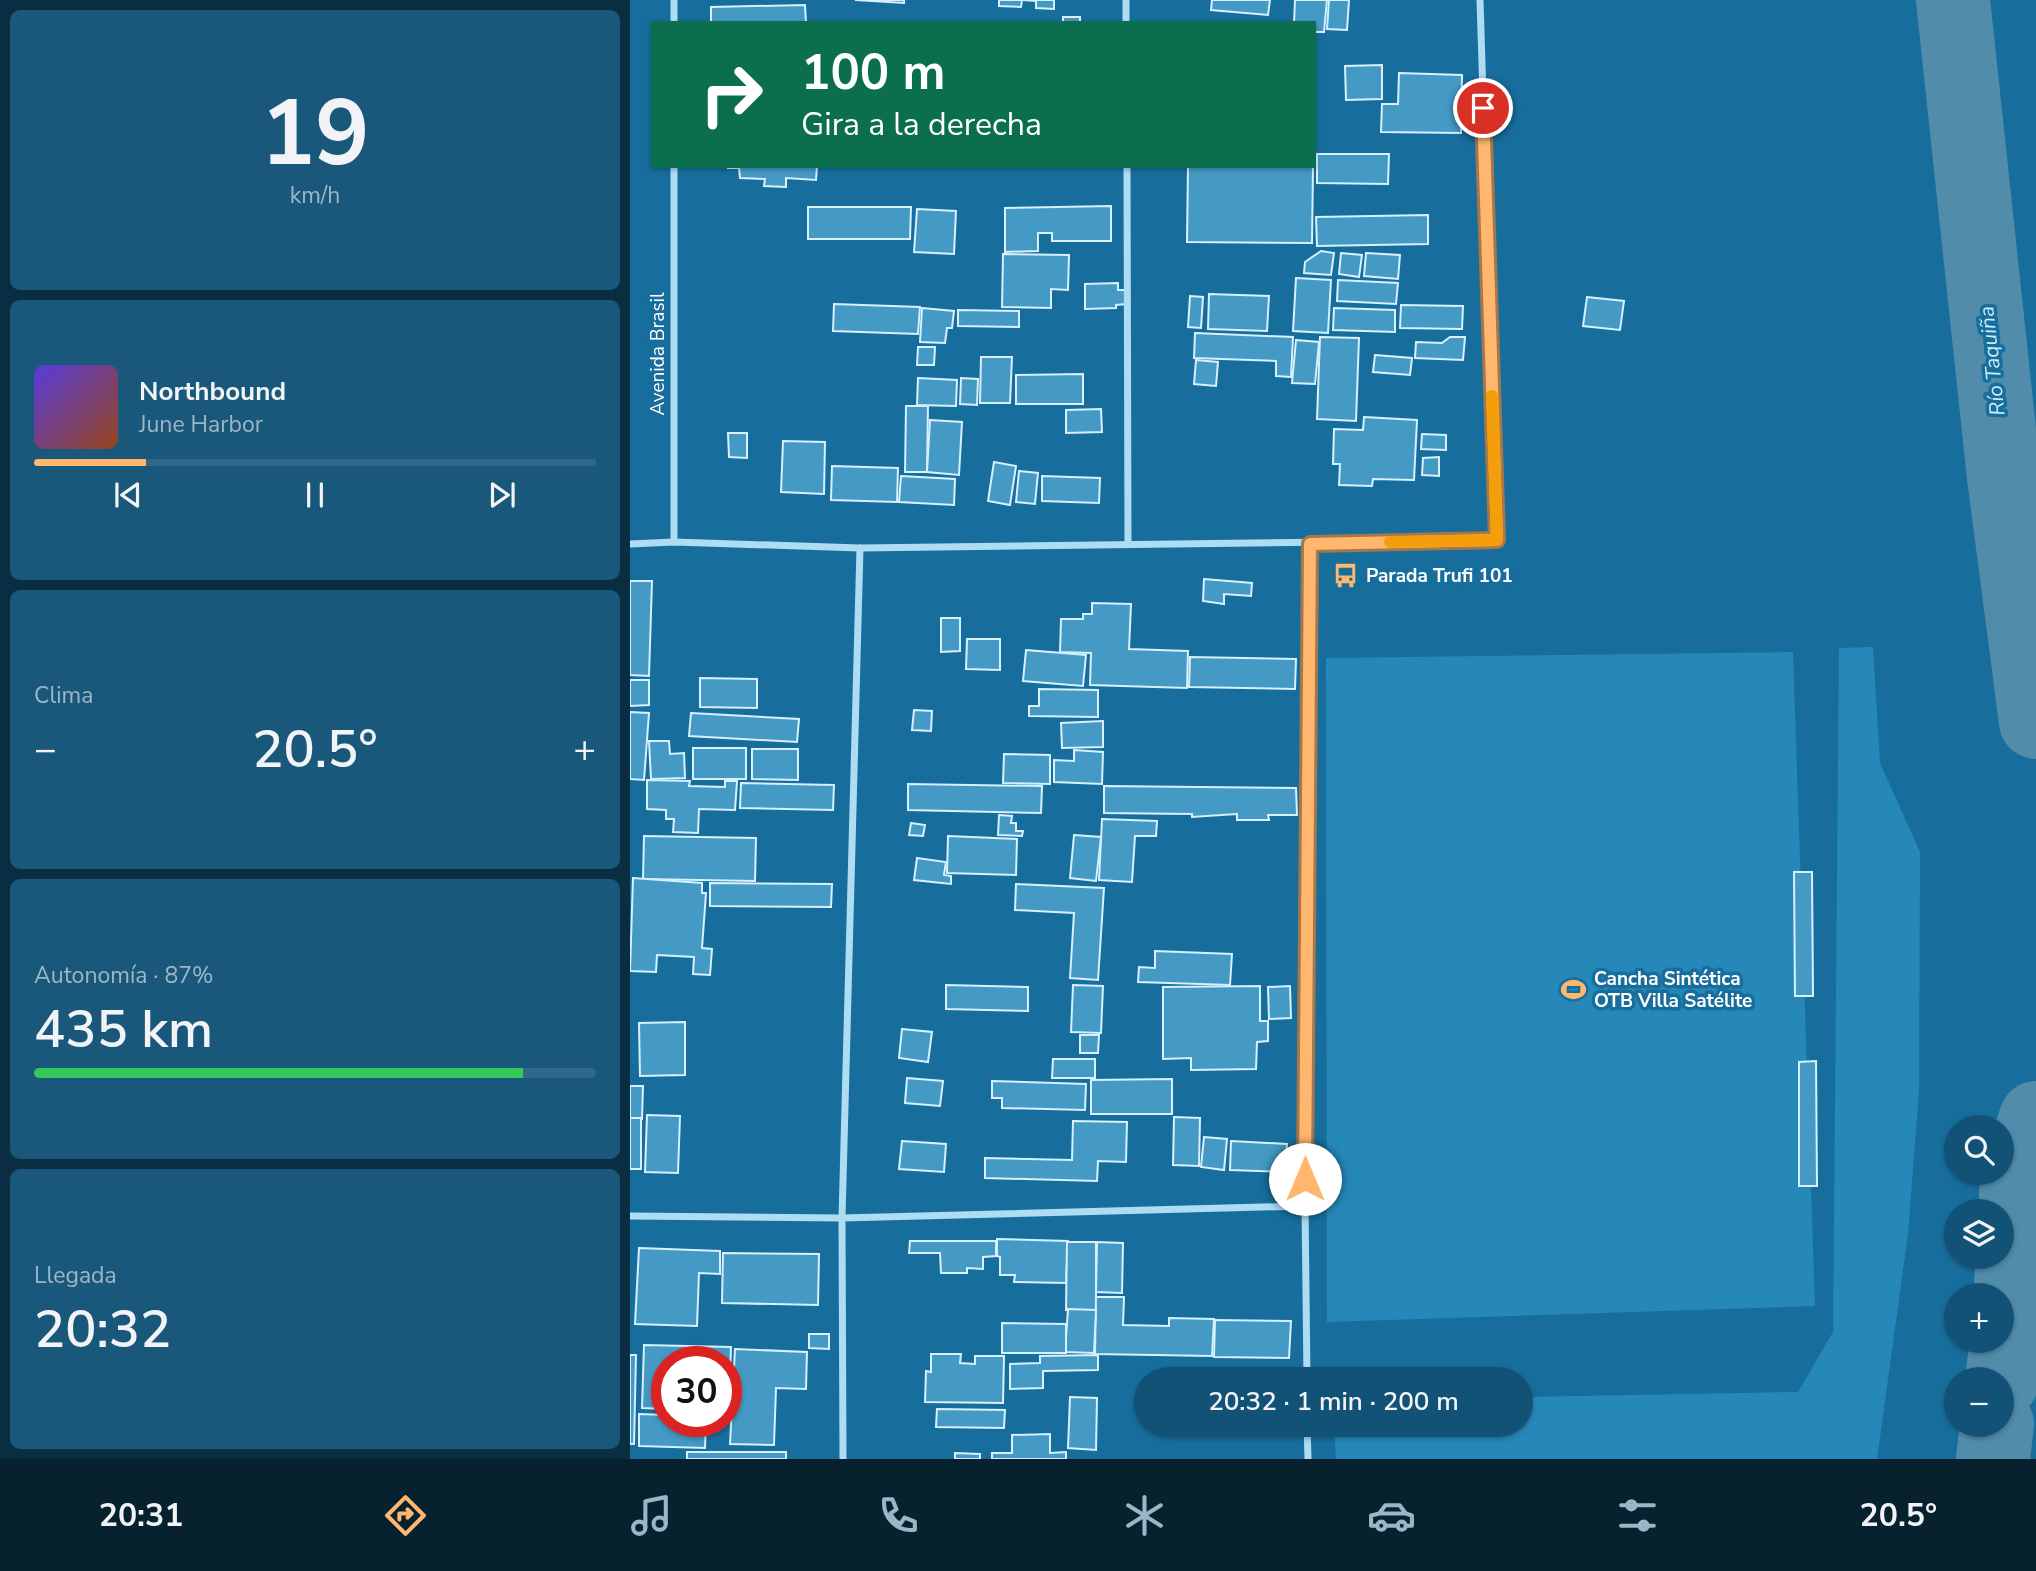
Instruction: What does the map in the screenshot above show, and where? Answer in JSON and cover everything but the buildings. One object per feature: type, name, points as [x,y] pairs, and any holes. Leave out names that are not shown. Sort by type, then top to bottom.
[{"type":"street","points":[[674,0],[674,21]]},
{"type":"street","points":[[1126,0],[1126,21]]},
{"type":"street","points":[[630,544],[674,542],[860,548],[1497,540],[1480,0]]},
{"type":"street","name":"Avenida Brasil","points":[[674,168],[674,542]]},
{"type":"street","points":[[1127,168],[1128,544]]},
{"type":"street","points":[[1307,1367],[1305,1206],[1310,544]]},
{"type":"street","points":[[842,1459],[842,1218],[860,548]]},
{"type":"street","points":[[630,1216],[842,1218],[1305,1206]]},
{"type":"street","points":[[1307,1437],[1308,1459]]},
{"type":"shaded area","points":[[1873,647],[1880,763],[1920,852],[1919,1091],[1908,1234],[1877,1459],[1336,1459],[1335,1437],[1533,1437],[1533,1397],[1798,1392],[1833,1332],[1839,648]]},
{"type":"shaded area","name":"Cancha Sintética OTB Villa Satélite","points":[[1793,652],[1815,1306],[1327,1322],[1326,658]]},
{"type":"waterway","name":"Río Taquiña","points":[[1953,0],[2004,477],[2036,722]]},
{"type":"waterway","name":"Río Taquiña","points":[[2004,1367],[2009,1321],[2017,1176],[2036,1118]]},
{"type":"waterway","name":"Río Taquiña","points":[[1993,1459],[1996,1437]]},
{"type":"slow traffic","points":[[1390,542],[1497,540],[1492,396]]},
{"type":"place","name":"Parada Trufi 101","points":[[1346,576]]},
{"type":"place","name":"Cancha Sintética OTB Villa Satélite","points":[[1574,990]]},
{"type":"route","points":[[1305,1179],[1310,544],[1497,540],[1483,108]]}]
